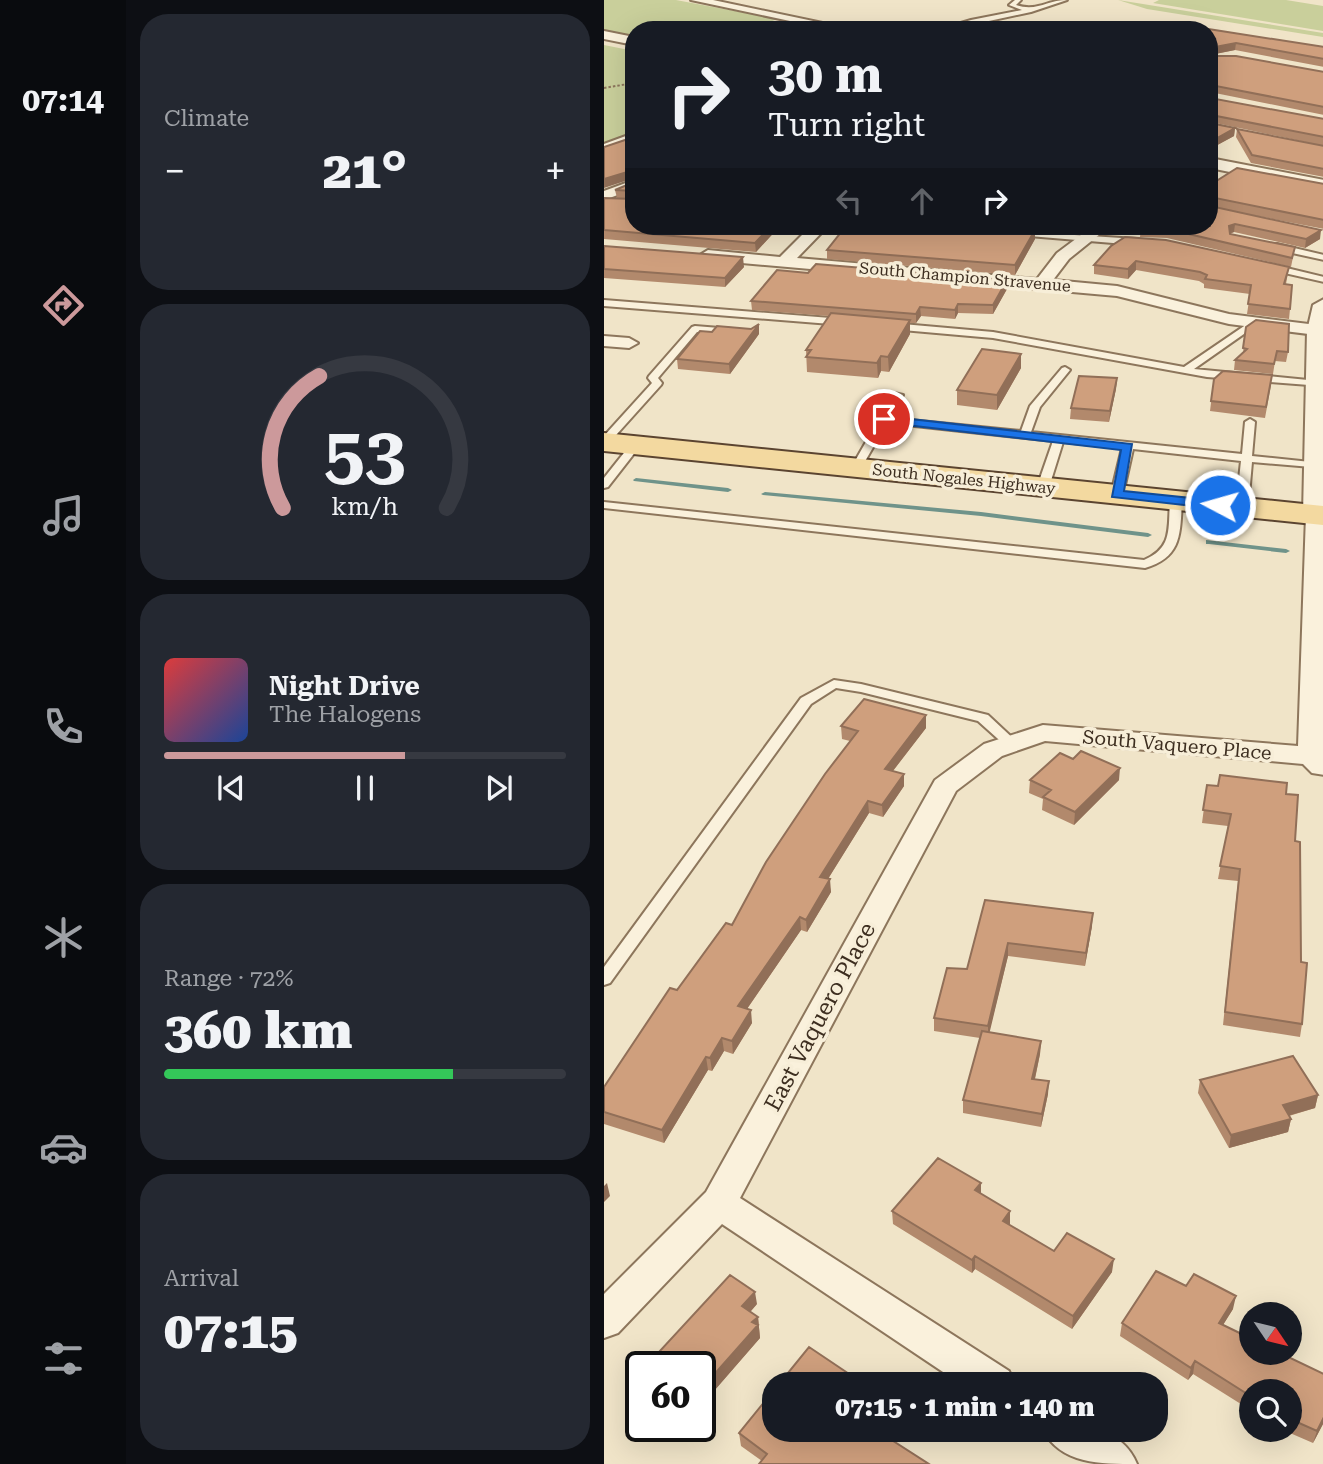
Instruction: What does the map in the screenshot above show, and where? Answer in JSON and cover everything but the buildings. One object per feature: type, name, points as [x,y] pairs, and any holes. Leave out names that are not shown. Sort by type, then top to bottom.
[{"type":"main road","name":"South Nogales Highway","points":[[604,442],[1320,515]]},
{"type":"street","points":[[696,0],[804,21]]},
{"type":"street","points":[[604,35],[625,39]]},
{"type":"street","points":[[1218,165],[1323,186]]},
{"type":"street","points":[[609,200],[625,190]]},
{"type":"street","points":[[781,266],[811,235]]},
{"type":"street","points":[[1042,283],[1063,256],[1088,235]]},
{"type":"street","name":"South Champion Stravenue","points":[[688,254],[781,266],[1042,283],[1117,291],[1256,322],[1321,331]]},
{"type":"street","points":[[1317,762],[1320,515],[1318,384],[1323,305]]},
{"type":"street","points":[[604,341],[629,343]]},
{"type":"street","name":"South Vaquero Place","points":[[1043,733],[1317,762]]},
{"type":"street","name":"East Vaquero Place","points":[[604,1320],[720,1203],[945,786],[993,750],[1043,733]]},
{"type":"street","points":[[720,1203],[977,1372]]},
{"type":"street","points":[[1082,1442],[1116,1464]]},
{"type":"lane","points":[[1018,0],[1012,5],[1030,11]]},
{"type":"lane","points":[[970,21],[1030,11],[1064,0]]},
{"type":"lane","points":[[604,146],[625,138]]},
{"type":"lane","points":[[604,202],[609,200]]},
{"type":"lane","points":[[1042,235],[1153,243]]},
{"type":"lane","points":[[1272,246],[1323,258]]},
{"type":"lane","points":[[1258,265],[1323,279]]},
{"type":"lane","points":[[604,303],[860,324]]},
{"type":"lane","points":[[741,314],[750,303]]},
{"type":"lane","points":[[1186,370],[1256,322]]},
{"type":"lane","points":[[874,325],[993,335],[1186,370],[1318,384]]},
{"type":"lane","points":[[604,442],[657,383],[654,378],[695,328],[740,332]]},
{"type":"lane","points":[[1025,435],[1035,406],[1065,370]]},
{"type":"lane","points":[[856,468],[898,395]]},
{"type":"lane","points":[[884,419],[1320,466]]},
{"type":"lane","points":[[1242,507],[1250,422]]},
{"type":"lane","points":[[1043,487],[1059,439]]},
{"type":"lane","points":[[604,485],[635,446]]},
{"type":"lane","points":[[1117,495],[1128,447]]},
{"type":"lane","points":[[604,505],[1145,564],[1162,558],[1171,549],[1176,500]]},
{"type":"lane","points":[[604,979],[806,701],[834,684],[861,688],[983,718],[1012,744]]},
{"type":"path","points":[[604,88],[625,84]]},
{"type":"green space","points":[[604,0],[676,0],[778,19],[625,21],[625,34],[604,30]]},
{"type":"green space","points":[[1118,0],[1323,33],[1323,37],[1147,9]]},
{"type":"green space","points":[[1159,0],[1286,0],[1323,6],[1323,31],[1153,3]]},
{"type":"green space","points":[[604,45],[625,49],[625,135],[604,143]]},
{"type":"waterway","points":[[636,480],[728,490]]},
{"type":"waterway","points":[[765,494],[981,514],[1148,535]]},
{"type":"waterway","points":[[1209,542],[1286,551]]},
{"type":"route","points":[[884,419],[1128,447],[1117,495],[1220,505]]}]
